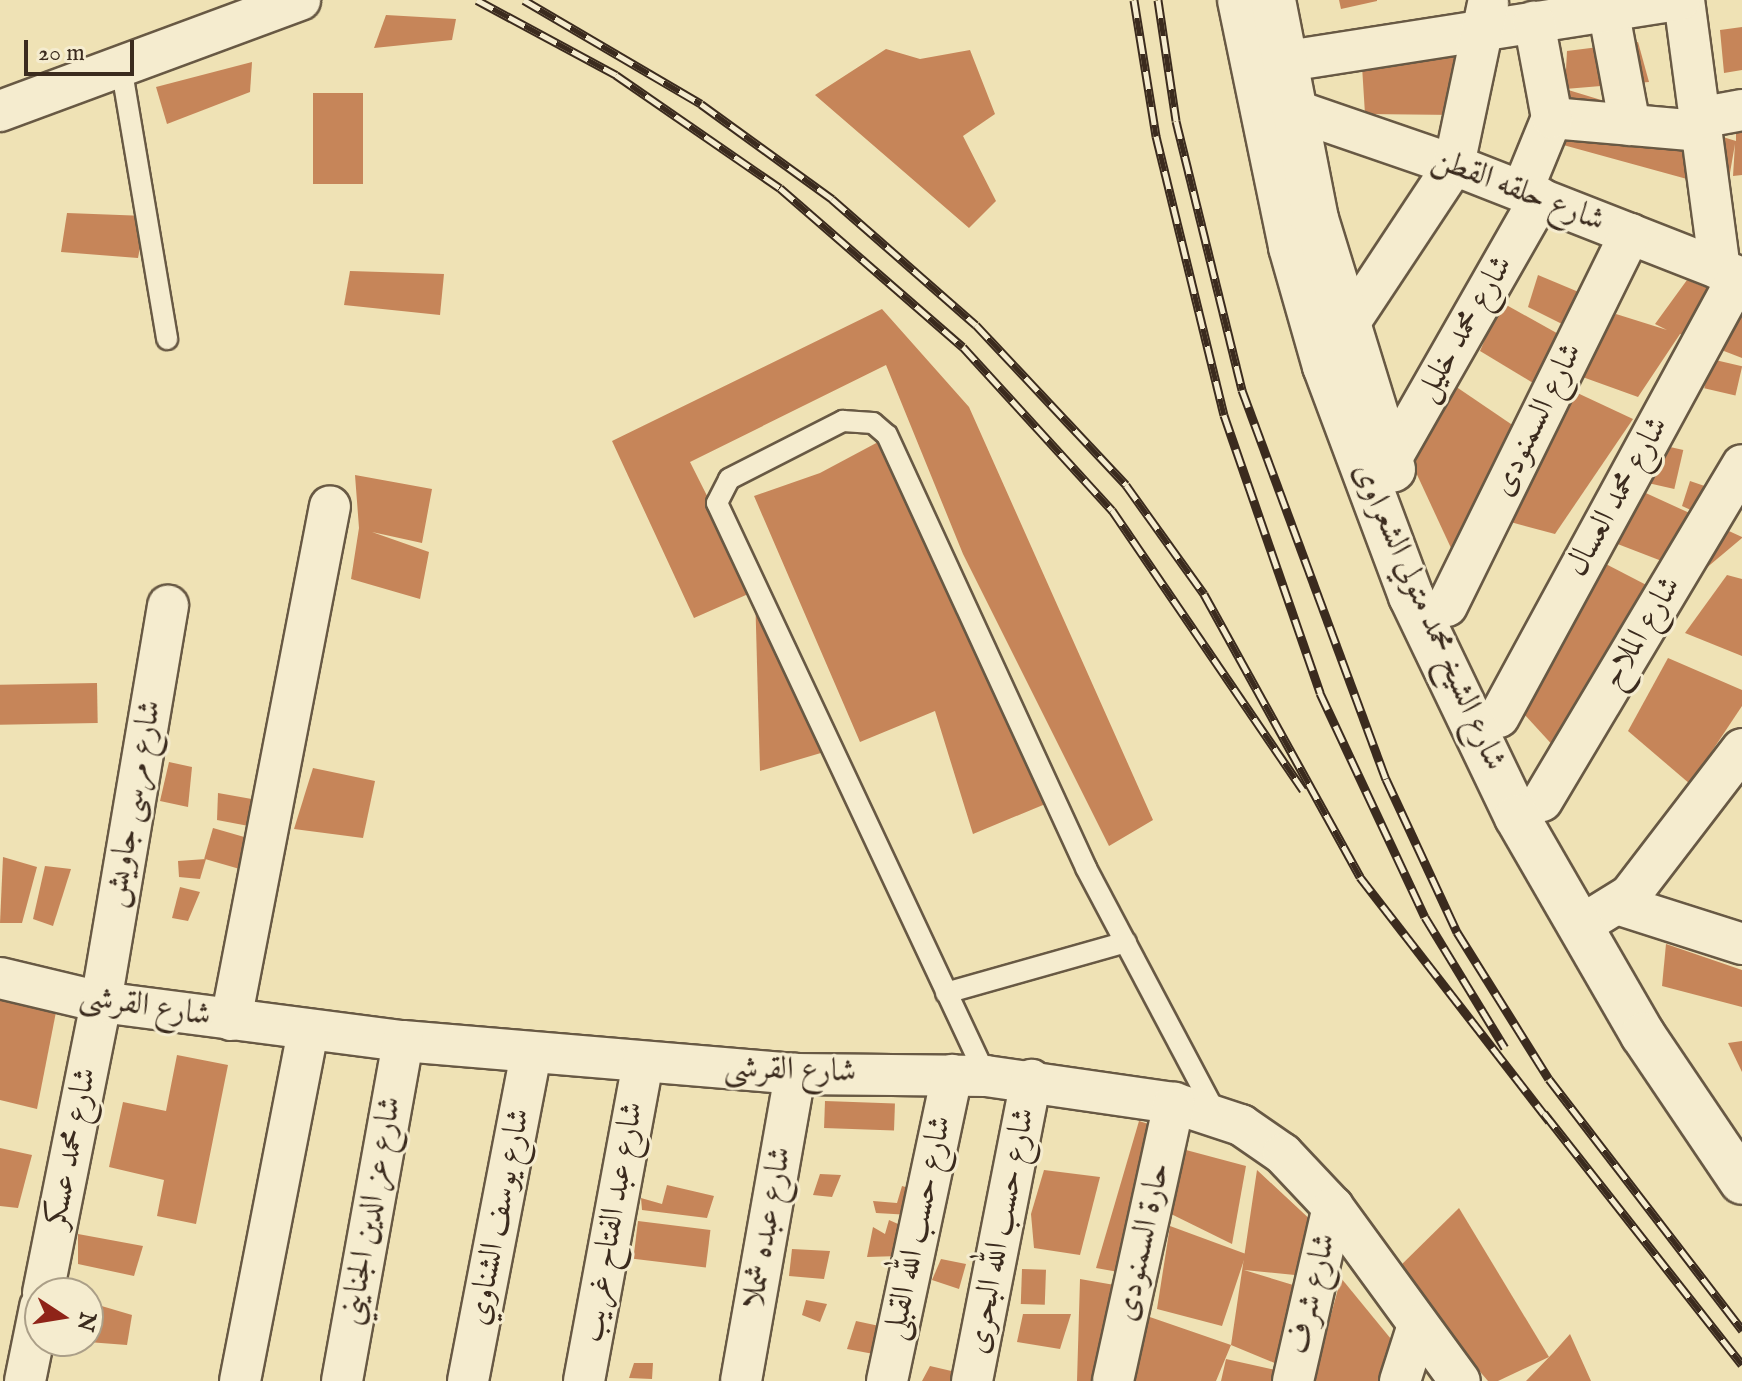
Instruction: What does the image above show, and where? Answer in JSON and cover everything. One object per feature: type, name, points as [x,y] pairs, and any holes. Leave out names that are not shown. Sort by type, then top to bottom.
[{"type":"street","points":[[0,111],[300,0]]},
{"type":"street","name":"شارع الشيخ محمد متولي الشعراوى","points":[[1240,0],[1291,247],[1365,482],[1464,708],[1517,817],[1601,915],[1643,1035],[1742,1182]]},
{"type":"street","name":"شارع الشيخ محمد متولي الشعراوى","points":[[1273,0],[1291,109],[1346,328],[1390,461],[1447,606],[1499,717],[1601,915],[1669,1030],[1742,1136]]},
{"type":"street","points":[[1282,62],[1487,14],[1534,22],[1682,0],[1700,124],[1733,275]]},
{"type":"street","points":[[1608,9],[1630,125]]},
{"type":"street","points":[[1346,328],[1454,165],[1487,14]]},
{"type":"street","points":[[1534,22],[1552,118],[1630,125],[1700,124],[1742,110]]},
{"type":"street","name":"شارع حلقه القطن","points":[[1291,109],[1454,165],[1733,275]]},
{"type":"street","name":"شارع محمد خليل","points":[[1390,461],[1531,194],[1552,118]]},
{"type":"street","name":"شارع السمنودى","points":[[1447,606],[1630,234]]},
{"type":"street","name":"شارع محمد العسال","points":[[1499,717],[1733,275]]},
{"type":"street","name":"شارع الملاح","points":[[1542,801],[1742,465]]},
{"type":"street","points":[[231,1020],[330,506]]},
{"type":"street","name":"شارع مرسى جاويش","points":[[101,1002],[168,606]]},
{"type":"street","points":[[1742,749],[1601,915],[1742,944]]},
{"type":"street","name":"شارع القرشى","points":[[0,978],[101,1002],[403,1041],[795,1074],[969,1076],[1031,1080],[1174,1103],[1241,1125],[1283,1154],[1333,1207],[1460,1381]]},
{"type":"street","name":"شارع محمد عسكر","points":[[46,1277],[101,1002]]},
{"type":"street","points":[[240,1381],[308,1030]]},
{"type":"street","name":"شارع عز الدين الجنايني","points":[[342,1381],[403,1041]]},
{"type":"street","name":"شارع يوسف الشناوي","points":[[468,1381],[531,1053]]},
{"type":"street","name":"شارع عبد الفتاح غريب","points":[[584,1381],[643,1063]]},
{"type":"street","name":"شارع عبده شملا","points":[[741,1381],[795,1074]]},
{"type":"street","name":"شارع حسب الله القبلى","points":[[887,1381],[969,1076]]},
{"type":"street","name":"شارع حسب الله البحرى","points":[[972,1381],[1031,1080]]},
{"type":"street","name":"حارة السمنودى","points":[[1113,1381],[1174,1103]]},
{"type":"street","name":"شارع شرف","points":[[1293,1381],[1333,1207]]},
{"type":"street","points":[[1400,1381],[1418,1325]]},
{"type":"street","points":[[25,1381],[30,1357]]},
{"type":"lane","points":[[121,66],[167,339]]},
{"type":"lane","points":[[969,1076],[946,993],[717,503],[729,479],[843,421],[873,423],[887,435],[1086,868],[1219,1118]]},
{"type":"lane","points":[[946,993],[1126,942]]},
{"type":"building","points":[[1339,0],[1377,0],[1377,1],[1341,9]]},
{"type":"building","points":[[386,15],[456,19],[452,40],[374,48]]},
{"type":"building","points":[[1742,27],[1742,70],[1724,73],[1720,30]]},
{"type":"building","points":[[1638,42],[1649,82],[1565,89],[1567,51]]},
{"type":"building","points":[[1464,48],[1456,115],[1365,114],[1362,66]]},
{"type":"building","points":[[886,49],[920,59],[970,50],[995,114],[963,136],[996,201],[969,228],[815,95]]},
{"type":"building","points":[[252,62],[250,92],[167,124],[156,87]]},
{"type":"building","points":[[1565,89],[1736,141],[1736,130],[1742,129],[1742,175],[1733,176],[1735,144],[1727,190],[1556,143]]},
{"type":"building","points":[[313,93],[363,93],[363,184],[313,184]]},
{"type":"building","points":[[67,213],[146,216],[138,258],[61,252]]},
{"type":"building","points":[[350,271],[444,274],[440,315],[344,305]]},
{"type":"building","points":[[1538,275],[1581,293],[1566,326],[1528,307]]},
{"type":"building","points":[[1687,280],[1742,302],[1742,358],[1680,334],[1638,397],[1577,375],[1616,314],[1667,330],[1655,324]]},
{"type":"building","points":[[1501,302],[1562,336],[1538,386],[1480,351]]},
{"type":"building","points":[[882,309],[969,407],[1153,820],[1109,846],[963,554],[886,365],[690,462],[755,591],[694,618],[612,441]]},
{"type":"building","points":[[1711,359],[1742,366],[1735,395],[1704,388]]},
{"type":"building","points":[[1455,386],[1530,437],[1451,548],[1413,466]]},
{"type":"building","points":[[1571,390],[1633,419],[1555,534],[1503,520]]},
{"type":"building","points":[[880,441],[1055,800],[973,834],[935,711],[860,742],[754,496],[820,473]]},
{"type":"building","points":[[1657,444],[1683,450],[1674,489],[1648,483]]},
{"type":"building","points":[[355,475],[432,489],[422,543],[372,532],[429,552],[420,599],[351,579],[359,528]]},
{"type":"building","points":[[1690,481],[1728,494],[1715,521],[1682,506]]},
{"type":"building","points":[[1637,489],[1742,538],[1698,575],[1615,543]]},
{"type":"building","points":[[1602,562],[1683,604],[1579,774],[1523,713]]},
{"type":"building","points":[[1727,575],[1742,579],[1742,656],[1685,633]]},
{"type":"building","points":[[755,591],[831,750],[760,771]]},
{"type":"building","points":[[1668,658],[1742,690],[1742,706],[1690,784],[1628,731]]},
{"type":"building","points":[[97,683],[98,723],[0,725],[0,685]]},
{"type":"building","points":[[169,762],[192,767],[188,807],[160,801]]},
{"type":"building","points":[[313,768],[375,781],[363,838],[294,829]]},
{"type":"building","points":[[218,793],[257,800],[254,827],[217,820]]},
{"type":"building","points":[[213,828],[249,838],[240,869],[204,859]]},
{"type":"building","points":[[3,857],[37,867],[22,923],[0,923]]},
{"type":"building","points":[[206,859],[200,879],[179,877],[178,861]]},
{"type":"building","points":[[45,866],[71,869],[53,926],[33,919]]},
{"type":"building","points":[[180,887],[200,892],[188,921],[172,918]]},
{"type":"building","points":[[1666,944],[1742,970],[1742,1007],[1662,986]]},
{"type":"building","points":[[0,997],[56,1012],[37,1109],[0,1100]]},
{"type":"building","points":[[1742,1041],[1742,1072],[1728,1043]]},
{"type":"building","points":[[177,1055],[228,1065],[196,1224],[157,1216],[164,1180],[109,1167],[123,1102],[166,1111]]},
{"type":"building","points":[[825,1101],[895,1103],[894,1130],[824,1128]]},
{"type":"building","points":[[1139,1121],[1187,1136],[1152,1278],[1096,1268]]},
{"type":"building","points":[[0,1148],[32,1155],[18,1208],[0,1206]]},
{"type":"building","points":[[1186,1150],[1246,1166],[1232,1244],[1169,1213]]},
{"type":"building","points":[[1044,1170],[1100,1177],[1080,1255],[1034,1248],[1031,1214]]},
{"type":"building","points":[[1257,1170],[1315,1224],[1305,1276],[1244,1270],[1303,1288],[1277,1364],[1231,1345]]},
{"type":"building","points":[[820,1174],[841,1175],[832,1197],[813,1195]]},
{"type":"building","points":[[667,1185],[714,1196],[707,1218],[642,1210],[641,1198],[662,1204]]},
{"type":"building","points":[[902,1186],[916,1190],[911,1215],[876,1213],[873,1201],[897,1203]]},
{"type":"building","points":[[1459,1208],[1549,1357],[1498,1381],[1488,1381],[1394,1272]]},
{"type":"building","points":[[889,1220],[905,1227],[899,1256],[867,1257],[873,1227],[885,1234]]},
{"type":"building","points":[[638,1221],[710,1230],[706,1268],[633,1259]]},
{"type":"building","points":[[1170,1226],[1246,1254],[1222,1326],[1157,1309]]},
{"type":"building","points":[[78,1234],[143,1246],[134,1276],[78,1264]]},
{"type":"building","points":[[792,1249],[830,1251],[824,1279],[789,1276]]},
{"type":"building","points":[[941,1259],[966,1264],[959,1289],[932,1280]]},
{"type":"building","points":[[1022,1269],[1046,1270],[1045,1305],[1021,1304]]},
{"type":"building","points":[[1341,1278],[1400,1350],[1389,1381],[1313,1381]]},
{"type":"building","points":[[1080,1279],[1149,1291],[1144,1315],[1231,1345],[1216,1381],[1077,1381]]},
{"type":"building","points":[[806,1300],[827,1304],[820,1322],[802,1315]]},
{"type":"building","points":[[104,1307],[132,1315],[127,1345],[104,1343]]},
{"type":"building","points":[[1023,1314],[1071,1314],[1060,1349],[1017,1342]]},
{"type":"building","points":[[856,1321],[884,1327],[879,1355],[847,1349]]},
{"type":"building","points":[[1570,1334],[1591,1381],[1526,1381],[1553,1353]]},
{"type":"building","points":[[1226,1359],[1284,1372],[1282,1381],[1221,1381]]},
{"type":"building","points":[[634,1363],[653,1363],[652,1379],[629,1378]]},
{"type":"building","points":[[930,1366],[960,1373],[958,1381],[922,1381]]},
{"type":"railway","points":[[477,0],[616,75],[780,188],[963,347],[1112,510],[1303,790]]},
{"type":"railway","points":[[524,0],[701,104],[832,199],[976,325],[1126,485],[1204,594],[1360,877],[1549,1121]]},
{"type":"railway","points":[[1134,0],[1156,136],[1224,415],[1320,693],[1425,917],[1505,1048]]},
{"type":"railway","points":[[1158,0],[1176,121],[1242,390],[1386,779],[1457,932],[1549,1079],[1742,1330]]},
{"type":"railway","points":[[1544,1113],[1742,1365]]}]
